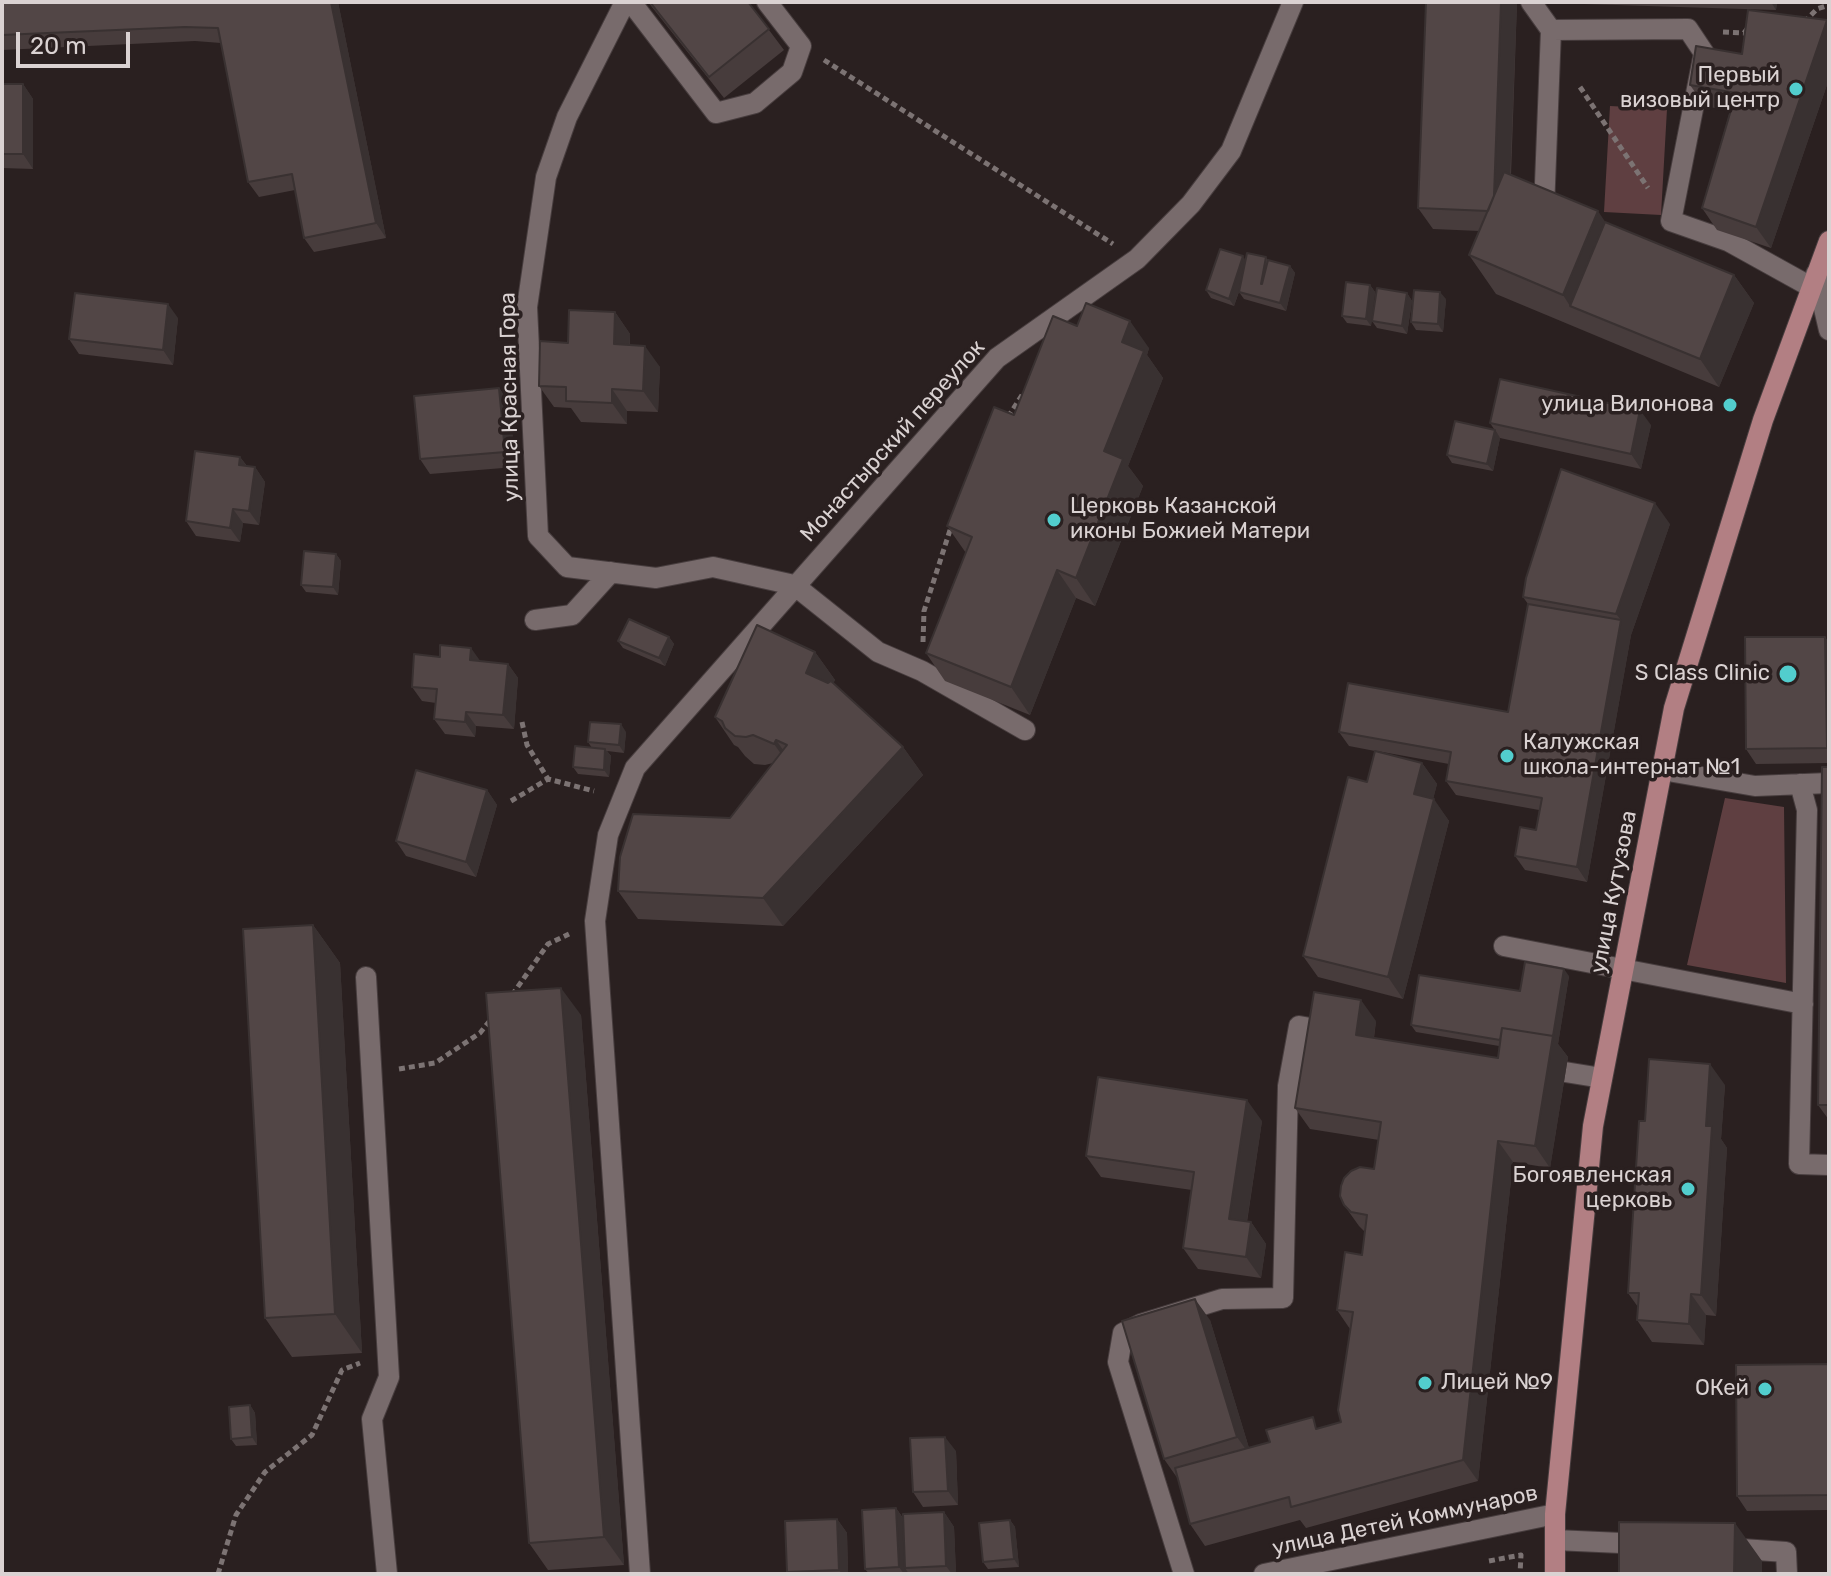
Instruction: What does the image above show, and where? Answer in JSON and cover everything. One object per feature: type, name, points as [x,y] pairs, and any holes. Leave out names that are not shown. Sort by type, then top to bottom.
[{"type":"main road","name":"улица Кутузова","points":[[1555,1574],[1555,1514],[1593,1126],[1674,708],[1763,420],[1829,241]]},
{"type":"street","name":"улица Красная Гора","points":[[625,2],[567,117],[546,177],[527,307],[538,536],[567,567],[656,578],[713,567],[794,585]]},
{"type":"street","points":[[631,2],[716,113],[755,103],[792,72],[801,46],[767,2]]},
{"type":"street","name":"Монастырский переулок","points":[[640,1574],[595,921],[608,835],[621,801],[635,768],[997,358],[1137,259],[1191,204],[1231,151],[1293,2]]},
{"type":"street","points":[[1531,2],[1551,37],[1544,209]]},
{"type":"street","points":[[1551,37],[1688,29],[1704,53],[1671,221],[1728,241],[1813,281],[1829,330]]},
{"type":"street","points":[[535,620],[572,615],[611,572]]},
{"type":"street","points":[[794,585],[878,652],[922,671],[1025,730]]},
{"type":"street","points":[[1662,770],[1755,786],[1829,783]]},
{"type":"street","points":[[1800,784],[1807,810],[1799,1164],[1829,1165]]},
{"type":"street","points":[[1504,946],[1803,1004]]},
{"type":"street","points":[[366,977],[389,1377],[372,1419],[387,1574]]},
{"type":"street","points":[[1184,1574],[1118,1362],[1123,1333],[1141,1324],[1222,1299],[1283,1298],[1288,1086],[1299,1026],[1350,1035]]},
{"type":"street","points":[[1565,1072],[1602,1078]]},
{"type":"street","name":"улица Детей Коммунаров","points":[[1264,1574],[1555,1514]]},
{"type":"street","points":[[1555,1540],[1666,1545]]},
{"type":"street","points":[[1711,1547],[1786,1552],[1787,1574]]},
{"type":"path","points":[[1803,23],[1817,9],[1829,5]]},
{"type":"path","points":[[1688,29],[1744,33],[1751,21]]},
{"type":"path","points":[[1551,37],[1671,221]]},
{"type":"path","points":[[801,46],[1137,259]]},
{"type":"path","points":[[1008,417],[1025,391]]},
{"type":"path","points":[[922,671],[924,611],[955,513]]},
{"type":"path","points":[[522,722],[527,745],[548,779],[621,801]]},
{"type":"path","points":[[511,801],[548,779]]},
{"type":"path","points":[[504,1004],[548,944],[595,921]]},
{"type":"path","points":[[372,1073],[435,1063],[480,1033],[496,1014]]},
{"type":"path","points":[[218,1574],[236,1515],[265,1472],[312,1435],[342,1370],[387,1353]]},
{"type":"path","points":[[1520,1574],[1521,1555]]},
{"type":"shaded area","points":[[1610,106],[1667,109],[1661,215],[1604,212]]},
{"type":"shaded area","points":[[1725,798],[1784,807],[1786,983],[1687,965]]},
{"type":"building","points":[[2,2],[331,2],[376,223],[304,238],[292,174],[248,182],[218,28],[2,35]]},
{"type":"building","points":[[650,2],[748,2],[769,29],[709,77]]},
{"type":"building","points":[[1426,2],[1501,2],[1494,196],[1488,211],[1418,208]]},
{"type":"building","points":[[1748,10],[1827,20],[1756,227],[1702,208],[1736,93],[1690,85],[1696,46],[1742,54]]},
{"type":"building","points":[[2,84],[23,84],[23,154],[2,154]]},
{"type":"building","points":[[1504,172],[1598,211],[1563,295],[1469,255]]},
{"type":"building","points":[[1605,222],[1734,275],[1700,359],[1570,306]]},
{"type":"building","points":[[1220,249],[1243,256],[1229,299],[1206,290]]},
{"type":"building","points":[[1247,253],[1266,257],[1261,284],[1268,260],[1290,266],[1280,303],[1239,292]]},
{"type":"building","points":[[1346,282],[1370,285],[1366,319],[1342,316]]},
{"type":"building","points":[[1377,288],[1407,293],[1402,326],[1372,321]]},
{"type":"building","points":[[1414,290],[1440,292],[1438,324],[1411,322]]},
{"type":"building","points":[[75,293],[168,304],[163,350],[69,339]]},
{"type":"building","name":"Церковь Казанской иконы Божией Матери","points":[[1086,303],[1130,321],[1122,342],[1144,351],[1104,451],[1123,459],[1076,578],[1057,570],[1011,687],[926,653],[972,537],[947,526],[994,407],[1014,415],[1053,316],[1077,326]]},
{"type":"building","points":[[569,310],[615,312],[614,344],[645,346],[643,391],[612,389],[612,403],[566,401],[566,387],[539,386],[540,341],[568,343]]},
{"type":"building","points":[[1500,379],[1640,410],[1631,454],[1490,423]]},
{"type":"building","points":[[499,388],[505,452],[420,459],[414,396]]},
{"type":"building","points":[[1455,421],[1495,430],[1487,464],[1447,455]]},
{"type":"building","points":[[195,451],[240,457],[239,465],[255,467],[249,511],[233,509],[230,528],[186,521]]},
{"type":"building","points":[[1561,469],[1655,503],[1616,614],[1523,597],[1526,578]]},
{"type":"building","points":[[304,551],[336,554],[333,587],[301,585]]},
{"type":"building","name":"Калужская школа-интернат №1","points":[[1528,604],[1621,620],[1577,867],[1515,856],[1520,827],[1536,830],[1542,798],[1446,781],[1451,752],[1339,732],[1348,683],[1508,712]]},
{"type":"building","points":[[629,619],[669,637],[659,658],[618,641]]},
{"type":"building","points":[[757,625],[815,652],[806,673],[828,683],[831,681],[903,747],[763,898],[618,891],[620,857],[633,814],[730,818],[787,745],[776,740],[774,744],[753,735],[735,736],[715,717]]},
{"type":"building","points":[[1745,637],[1825,637],[1827,748],[1746,749]]},
{"type":"building","points":[[440,645],[471,648],[470,660],[508,664],[503,715],[466,712],[465,722],[434,719],[437,689],[412,687],[414,654],[440,657]]},
{"type":"building","points":[[590,722],[621,724],[619,745],[588,742]]},
{"type":"building","points":[[575,746],[605,749],[604,770],[573,767]]},
{"type":"building","points":[[1375,751],[1422,763],[1414,794],[1434,799],[1388,977],[1303,956],[1348,777],[1367,782]]},
{"type":"building","points":[[1822,767],[1829,767],[1829,1105],[1818,1105]]},
{"type":"building","points":[[416,770],[487,790],[466,862],[396,841]]},
{"type":"building","points":[[313,925],[335,1314],[265,1318],[243,929]]},
{"type":"building","points":[[1525,962],[1564,969],[1553,1036],[1502,1028],[1500,1040],[1411,1025],[1419,975],[1520,991]]},
{"type":"building","points":[[561,988],[604,1537],[529,1543],[486,993]]},
{"type":"building","points":[[1314,992],[1361,1000],[1356,1035],[1498,1058],[1502,1028],[1553,1036],[1535,1146],[1498,1141],[1463,1460],[1291,1507],[1289,1497],[1190,1524],[1175,1468],[1270,1442],[1266,1430],[1313,1417],[1316,1429],[1341,1422],[1338,1410],[1353,1312],[1337,1310],[1345,1252],[1362,1255],[1367,1215],[1351,1212],[1344,1205],[1340,1196],[1341,1186],[1351,1171],[1360,1167],[1374,1169],[1381,1122],[1295,1108]]},
{"type":"building","name":"Богоявленская церковь","points":[[1649,1059],[1710,1064],[1706,1126],[1712,1126],[1701,1295],[1691,1294],[1689,1324],[1637,1320],[1639,1293],[1628,1293],[1639,1121],[1645,1121]]},
{"type":"building","points":[[1098,1077],[1247,1100],[1229,1219],[1251,1222],[1246,1257],[1183,1248],[1194,1172],[1086,1156]]},
{"type":"building","points":[[1195,1299],[1237,1437],[1164,1459],[1122,1321]]},
{"type":"building","points":[[1829,1364],[1829,1495],[1737,1496],[1736,1365]]},
{"type":"building","points":[[250,1405],[252,1437],[231,1439],[229,1407]]},
{"type":"building","points":[[945,1437],[948,1491],[913,1492],[910,1438]]},
{"type":"building","points":[[896,1508],[899,1567],[865,1569],[862,1510]]},
{"type":"building","points":[[944,1512],[946,1566],[905,1568],[903,1514]]},
{"type":"building","points":[[837,1519],[839,1570],[787,1572],[785,1521]]},
{"type":"building","points":[[1010,1520],[1014,1559],[983,1562],[979,1523]]},
{"type":"building","points":[[1619,1522],[1735,1523],[1734,1574],[1619,1574]]},
{"type":"place","name":"Первый визовый центр","points":[[1796,89]]},
{"type":"place","name":"улица Вилонова","points":[[1730,405]]},
{"type":"place","name":"Церковь Казанской иконы Божией Матери","points":[[1054,520]]},
{"type":"place","name":"S Class Clinic","points":[[1788,674]]},
{"type":"place","name":"Калужская школа-интернат №1","points":[[1507,756]]},
{"type":"place","name":"Богоявленская церковь","points":[[1688,1189]]},
{"type":"place","name":"Лицей №9","points":[[1425,1383]]},
{"type":"place","name":"ОКей","points":[[1765,1389]]}]
